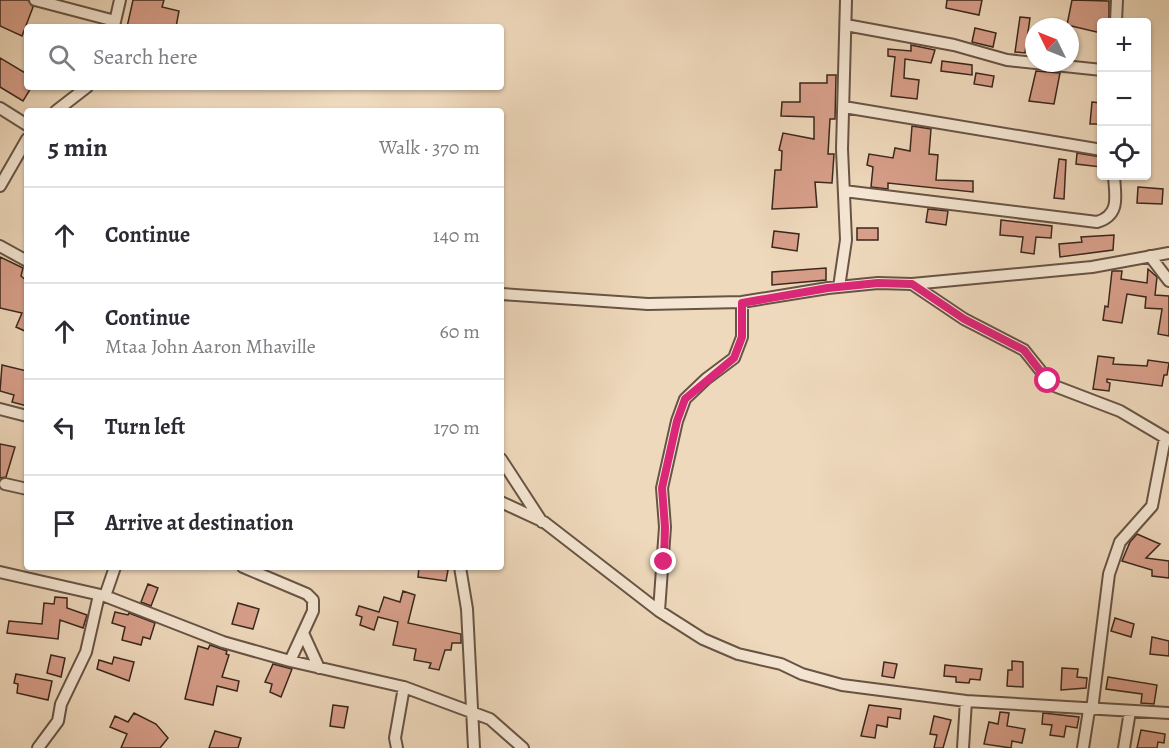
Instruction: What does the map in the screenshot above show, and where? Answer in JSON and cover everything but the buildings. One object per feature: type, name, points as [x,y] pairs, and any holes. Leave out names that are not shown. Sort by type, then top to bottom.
[{"type":"street","points":[[35,0],[114,24],[120,0]]},
{"type":"street","points":[[839,287],[846,240],[844,107],[846,0]]},
{"type":"street","points":[[1116,18],[1117,0]]},
{"type":"street","points":[[846,25],[954,45],[1007,60],[1097,70]]},
{"type":"street","points":[[60,108],[83,90]]},
{"type":"street","points":[[844,107],[1097,149]]},
{"type":"street","points":[[0,108],[24,123]]},
{"type":"street","points":[[0,186],[24,144]]},
{"type":"street","points":[[844,191],[1097,222],[1109,217],[1116,206],[1114,180]]},
{"type":"street","points":[[0,246],[24,259]]},
{"type":"street","points":[[504,294],[648,304],[742,303],[839,287],[878,283],[912,284],[1092,267],[1169,253]]},
{"type":"street","points":[[1150,256],[1169,281]]},
{"type":"street","points":[[912,284],[964,319],[1024,350],[1052,385],[1120,411],[1167,439],[1152,506],[1120,542],[1109,574],[1083,748]]},
{"type":"street","points":[[659,611],[665,527],[662,488],[677,421],[685,399],[734,358],[742,337],[742,303]]},
{"type":"street","points":[[0,409],[24,415]]},
{"type":"street","points":[[504,464],[542,522]]},
{"type":"street","points":[[5,484],[24,488]]},
{"type":"street","points":[[504,503],[542,522],[659,611],[703,639],[738,654],[781,664],[802,674],[842,685],[966,701],[1169,713]]},
{"type":"street","points":[[38,748],[58,722],[61,704],[86,652],[102,595],[113,570]]},
{"type":"street","points":[[250,570],[307,594],[313,600],[313,611],[290,661]]},
{"type":"street","points":[[460,570],[467,609],[474,748]]},
{"type":"street","points":[[0,572],[102,595],[223,642],[290,661],[405,687],[490,719],[523,748]]},
{"type":"street","points":[[303,633],[319,668]]},
{"type":"street","points":[[397,748],[395,738],[405,687]]},
{"type":"street","points":[[963,748],[966,701]]},
{"type":"street","points":[[1124,748],[1130,711]]},
{"type":"route","points":[[664,562],[665,527],[662,488],[677,421],[685,399],[706,379],[734,358],[742,337],[742,303],[828,288],[878,283],[912,284],[932,295],[964,319],[1024,350],[1033,358],[1048,381]]}]
